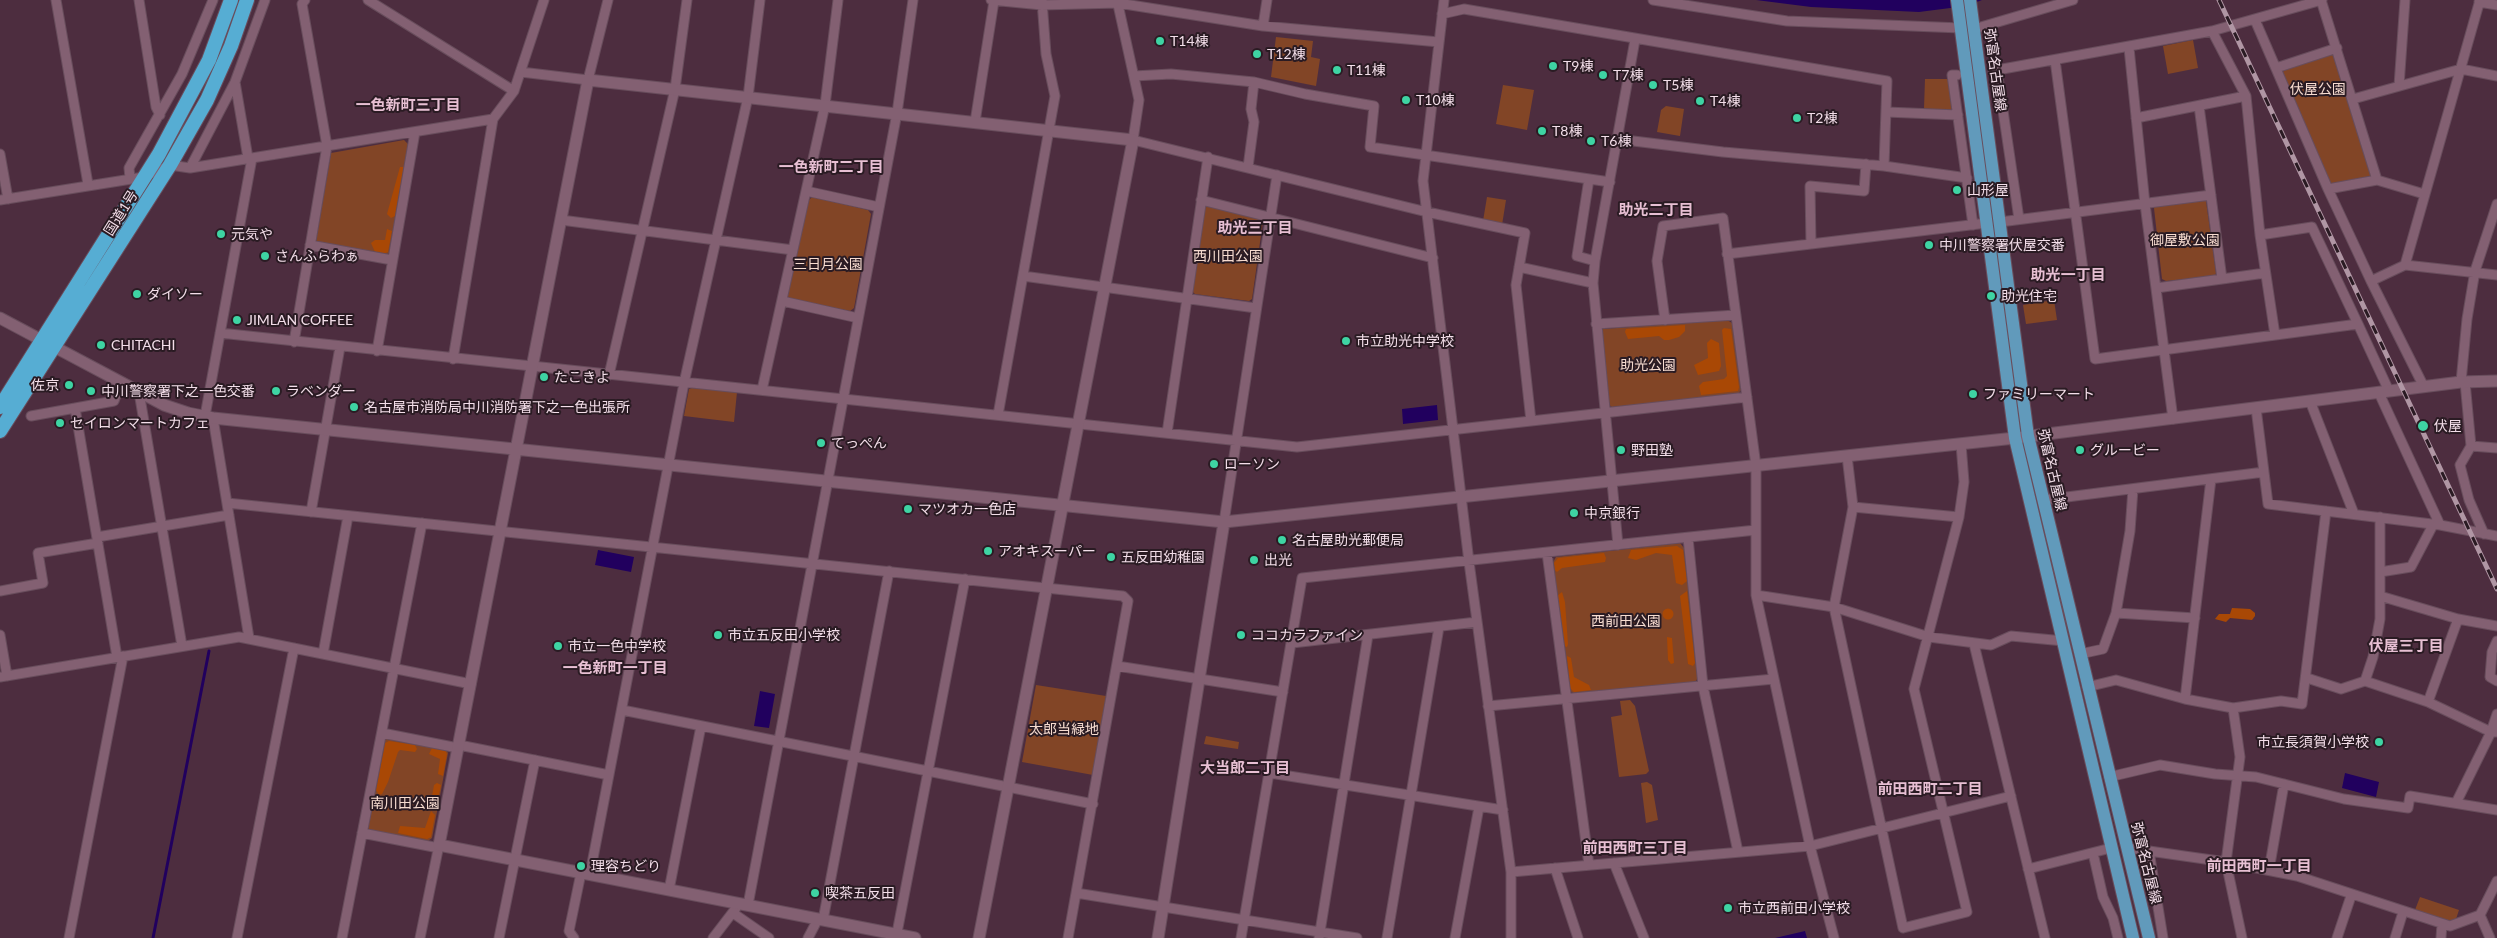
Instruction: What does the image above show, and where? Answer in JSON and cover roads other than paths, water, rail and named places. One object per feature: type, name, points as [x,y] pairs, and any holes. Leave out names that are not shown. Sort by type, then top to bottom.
[{"type":"highway","name":"国道1号","points":[[0,407],[144,177],[191,96],[209,60],[231,0]]},
{"type":"highway","name":"国道1号","points":[[0,431],[170,165],[207,100],[231,46],[246,0]]},
{"type":"main road","name":"弥富名古屋線","points":[[1957,0],[1967,9],[1974,29],[2000,222],[2021,437],[2043,500],[2149,938]]},
{"type":"main road","name":"弥富名古屋線","points":[[1967,9],[1961,28],[1987,223],[2021,437],[2064,642],[2133,938]]},
{"type":"street","points":[[56,0],[88,184]]},
{"type":"street","points":[[139,0],[156,107],[160,115]]},
{"type":"street","points":[[130,178],[129,168],[182,74],[213,0]]},
{"type":"street","points":[[190,168],[234,82],[265,0]]},
{"type":"street","points":[[294,342],[327,146],[302,4],[305,0]]},
{"type":"street","points":[[368,0],[514,91]]},
{"type":"street","points":[[453,359],[493,119],[514,91],[544,0]]},
{"type":"street","points":[[420,938],[588,80],[608,0]]},
{"type":"street","points":[[609,375],[675,89],[687,0]]},
{"type":"street","points":[[574,938],[569,931],[609,775],[670,465],[684,383],[748,97],[760,0]]},
{"type":"street","points":[[762,390],[825,105],[838,0]]},
{"type":"street","points":[[713,938],[740,907],[778,741],[898,113],[914,0]]},
{"type":"street","points":[[1263,26],[1267,0]]},
{"type":"street","points":[[1444,0],[1423,181],[1454,429],[1468,562],[1511,872],[1511,938]]},
{"type":"street","points":[[1653,0],[1787,21],[1961,28]]},
{"type":"street","points":[[1974,29],[2072,0]]},
{"type":"street","points":[[2019,219],[1995,70],[2129,48],[2212,31],[2321,0],[2377,180]]},
{"type":"street","points":[[2399,86],[2406,0]]},
{"type":"street","points":[[975,122],[992,1],[1042,3],[1117,2],[1263,26],[1439,42]]},
{"type":"street","points":[[2405,265],[2479,1],[2497,5]]},
{"type":"street","points":[[979,938],[1105,288],[1139,100],[1117,2]]},
{"type":"street","points":[[998,415],[1055,96],[1046,54],[1042,3]]},
{"type":"street","points":[[1442,14],[1464,9],[1635,40],[1888,81],[1884,166]]},
{"type":"street","points":[[2255,20],[2370,281],[2424,387]]},
{"type":"street","points":[[2212,31],[2246,96],[2260,235],[2274,335]]},
{"type":"street","points":[[1618,546],[1593,282],[1595,261],[1635,40]]},
{"type":"street","points":[[2129,48],[2145,204],[2173,418]]},
{"type":"street","points":[[2276,68],[2336,48]]},
{"type":"street","points":[[2055,60],[2095,359],[2358,324]]},
{"type":"street","points":[[2352,99],[2461,69],[2497,76]]},
{"type":"street","points":[[521,72],[1133,140],[1427,212],[1525,233],[1516,285],[1531,421]]},
{"type":"street","points":[[1134,76],[1171,74],[1254,82],[1305,94],[1374,106],[1370,147],[1610,182]]},
{"type":"street","points":[[1957,75],[1952,75],[1973,225]]},
{"type":"street","points":[[234,82],[250,158],[220,333],[209,417],[227,503],[249,638]]},
{"type":"street","points":[[1248,167],[1254,122],[1251,109],[1254,82]]},
{"type":"street","points":[[2136,118],[2246,96]]},
{"type":"street","points":[[2199,106],[2222,279]]},
{"type":"street","points":[[1886,112],[1958,115]]},
{"type":"street","points":[[0,154],[4,199],[88,184],[144,177],[170,165],[190,168],[493,119]]},
{"type":"street","points":[[376,350],[415,132]]},
{"type":"street","points":[[1617,139],[1723,152],[1884,166],[1967,178]]},
{"type":"street","points":[[1167,433],[1208,157]]},
{"type":"street","points":[[1811,244],[1810,186],[1864,191],[1866,164]]},
{"type":"street","points":[[1158,938],[1201,679],[1277,175]]},
{"type":"street","points":[[1589,179],[1577,256],[1595,261]]},
{"type":"street","points":[[2328,189],[2377,180],[2424,194]]},
{"type":"street","points":[[806,191],[880,208]]},
{"type":"street","points":[[2000,222],[2211,195]]},
{"type":"street","points":[[1201,200],[1432,258]]},
{"type":"street","points":[[2484,534],[2469,500],[2460,465],[2471,446],[2463,382],[2467,319],[2475,271],[2497,204]]},
{"type":"street","points":[[1665,320],[1657,261],[1663,226],[1722,218],[1756,466],[1756,595],[1810,846],[1834,938]]},
{"type":"street","points":[[561,220],[793,250]]},
{"type":"street","points":[[1727,254],[1987,223]]},
{"type":"street","points":[[2260,235],[2312,227],[2358,324],[2437,525]]},
{"type":"street","points":[[310,245],[392,260]]},
{"type":"street","points":[[2370,281],[2405,265],[2475,271],[2497,275]]},
{"type":"street","points":[[1519,267],[1593,282]]},
{"type":"street","points":[[2156,288],[2265,273]]},
{"type":"street","points":[[1023,276],[1256,308]]},
{"type":"street","points":[[782,301],[858,318]]},
{"type":"street","points":[[1596,324],[1736,315]]},
{"type":"street","points":[[0,318],[56,345],[164,405],[188,414],[1224,522],[1961,444],[2463,382],[2497,381]]},
{"type":"street","points":[[220,333],[1297,447],[1747,397]]},
{"type":"street","points":[[311,512],[340,347]]},
{"type":"street","points":[[31,416],[114,402],[121,382]]},
{"type":"street","points":[[139,392],[160,526],[182,646]]},
{"type":"street","points":[[2310,402],[2354,514]]},
{"type":"street","points":[[69,938],[120,657],[97,540],[75,408]]},
{"type":"street","points":[[2256,408],[2268,504],[2380,517],[2497,536]]},
{"type":"street","points":[[1847,456],[1853,507],[1834,607],[1903,928],[1967,912],[1914,689],[1959,518],[1964,482],[1961,444]]},
{"type":"street","points":[[2471,446],[2497,448]]},
{"type":"street","points":[[2043,500],[2264,472]]},
{"type":"street","points":[[2184,699],[2212,479]]},
{"type":"street","points":[[2080,654],[2103,649],[2116,613],[2130,531],[2133,489]]},
{"type":"street","points":[[227,503],[1123,596],[1128,600],[1068,938]]},
{"type":"street","points":[[1853,507],[1959,518]]},
{"type":"street","points":[[2087,687],[2116,680],[2184,699],[2233,708],[2281,701],[2302,704],[2307,678],[2326,511]]},
{"type":"street","points":[[0,592],[43,583],[38,553],[160,526],[229,515]]},
{"type":"street","points":[[323,654],[348,516]]},
{"type":"street","points":[[2365,681],[2373,657],[2380,619],[2380,517]]},
{"type":"street","points":[[342,938],[422,524]]},
{"type":"street","points":[[2380,572],[2411,567],[2437,525]]},
{"type":"street","points":[[1241,938],[1302,578],[1547,554],[1756,530]]},
{"type":"street","points":[[1688,538],[1703,686],[1738,852]]},
{"type":"street","points":[[1547,554],[1589,865]]},
{"type":"street","points":[[808,938],[821,920],[889,571]]},
{"type":"street","points":[[897,936],[965,579]]},
{"type":"street","points":[[1756,595],[1834,607],[1929,637],[1974,644],[1991,645],[2011,636],[2064,642]]},
{"type":"street","points":[[2380,596],[2458,620],[2497,626]]},
{"type":"street","points":[[2116,613],[2195,618]]},
{"type":"street","points":[[2428,702],[2458,620]]},
{"type":"street","points":[[1292,643],[1477,622]]},
{"type":"street","points":[[1387,938],[1439,627]]},
{"type":"street","points":[[0,635],[3,676],[239,637],[471,684]]},
{"type":"street","points":[[1320,935],[1368,635]]},
{"type":"street","points":[[2497,641],[2492,652],[2490,678],[2497,681]]},
{"type":"street","points":[[1974,644],[2045,938]]},
{"type":"street","points":[[238,938],[294,648]]},
{"type":"street","points":[[1117,666],[1283,692]]},
{"type":"street","points":[[2307,678],[2341,689],[2365,681],[2428,702],[2494,732]]},
{"type":"street","points":[[1488,706],[1774,679]]},
{"type":"street","points":[[2233,708],[2240,757],[2226,862],[2242,938]]},
{"type":"street","points":[[622,710],[1093,804]]},
{"type":"street","points":[[2456,803],[2494,732],[2497,714]]},
{"type":"street","points":[[669,890],[701,726]]},
{"type":"street","points":[[382,733],[609,775]]},
{"type":"street","points":[[499,938],[535,760]]},
{"type":"street","points":[[2109,778],[2160,765],[2215,774],[2239,775],[2344,799],[2408,808],[2410,796],[2497,810]]},
{"type":"street","points":[[1270,773],[1503,810]]},
{"type":"street","points":[[2269,870],[2284,784]]},
{"type":"street","points":[[1511,872],[1810,846],[2011,796]]},
{"type":"street","points":[[1455,938],[1479,807]]},
{"type":"street","points":[[362,833],[515,860],[669,890],[740,907],[914,938]]},
{"type":"street","points":[[2028,868],[2111,848]]},
{"type":"street","points":[[2128,848],[2226,862],[2297,876],[2351,896],[2450,926],[2480,915],[2497,882]]},
{"type":"street","points":[[2149,851],[2163,938]]},
{"type":"street","points":[[2093,853],[2103,897],[2113,918],[2118,938]]},
{"type":"street","points":[[1614,863],[1644,938]]},
{"type":"street","points":[[1555,868],[1578,938]]},
{"type":"street","points":[[1076,894],[1245,920],[1320,935],[1356,938]]},
{"type":"street","points":[[2337,938],[2351,896]]},
{"type":"street","points":[[740,907],[769,938]]},
{"type":"street","points":[[2395,938],[2403,912]]},
{"type":"street","points":[[2480,915],[2490,938]]},
{"type":"street","points":[[2441,938],[2442,924]]},
{"type":"waterway","points":[[153,938],[209,651]]},
{"type":"tunnel","points":[[1974,73],[1993,71]]},
{"type":"railway","points":[[2219,0],[2497,589]]},
{"type":"place","name":"T14棟","points":[[1160,41]]},
{"type":"place","name":"T12棟","points":[[1257,54]]},
{"type":"place","name":"T9棟","points":[[1553,66]]},
{"type":"place","name":"T11棟","points":[[1337,70]]},
{"type":"place","name":"T7棟","points":[[1603,75]]},
{"type":"place","name":"T5棟","points":[[1653,85]]},
{"type":"place","name":"T10棟","points":[[1406,100]]},
{"type":"place","name":"T4棟","points":[[1700,101]]},
{"type":"place","name":"T2棟","points":[[1797,118]]},
{"type":"place","name":"T8棟","points":[[1542,131]]},
{"type":"place","name":"T6棟","points":[[1591,141]]},
{"type":"place","name":"山形屋","points":[[1957,190]]},
{"type":"place","name":"元気や","points":[[221,234]]},
{"type":"place","name":"中川警察署伏屋交番","points":[[1929,245]]},
{"type":"place","name":"さんふらわぁ","points":[[265,256]]},
{"type":"place","name":"ダイソー","points":[[137,294]]},
{"type":"place","name":"助光住宅","points":[[1991,296]]},
{"type":"place","name":"JIMLAN COFFEE","points":[[237,320]]},
{"type":"place","name":"市立助光中学校","points":[[1346,341]]},
{"type":"place","name":"CHITACHI","points":[[101,345]]},
{"type":"place","name":"たこきよ","points":[[544,377]]},
{"type":"place","name":"佐京","points":[[69,385]]},
{"type":"place","name":"中川警察署下之一色交番","points":[[91,391]]},
{"type":"place","name":"ラベンダー","points":[[276,391]]},
{"type":"place","name":"ファミリーマート","points":[[1973,394]]},
{"type":"place","name":"名古屋市消防局中川消防署下之一色出張所","points":[[354,407]]},
{"type":"place","name":"セイロンマートカフェ","points":[[60,423]]},
{"type":"place","name":"伏屋","points":[[2423,426]]},
{"type":"place","name":"てっぺん","points":[[821,443]]},
{"type":"place","name":"野田塾","points":[[1621,450]]},
{"type":"place","name":"グルービー","points":[[2080,450]]},
{"type":"place","name":"ローソン","points":[[1214,464]]},
{"type":"place","name":"マツオカ一色店","points":[[908,509]]},
{"type":"place","name":"中京銀行","points":[[1574,513]]},
{"type":"place","name":"名古屋助光郵便局","points":[[1282,540]]},
{"type":"place","name":"アオキスーパー","points":[[988,551]]},
{"type":"place","name":"五反田幼稚園","points":[[1111,557]]},
{"type":"place","name":"出光","points":[[1254,560]]},
{"type":"place","name":"市立五反田小学校","points":[[718,635]]},
{"type":"place","name":"ココカラファイン","points":[[1241,635]]},
{"type":"place","name":"市立一色中学校","points":[[558,646]]},
{"type":"place","name":"市立長須賀小学校","points":[[2379,742]]},
{"type":"place","name":"理容ちどり","points":[[581,866]]},
{"type":"place","name":"喫茶五反田","points":[[815,893]]},
{"type":"place","name":"市立西前田小学校","points":[[1728,908]]},
{"type":"district","name":"一色新町三丁目","points":[[408,105]]},
{"type":"district","name":"一色新町二丁目","points":[[831,167]]},
{"type":"district","name":"助光二丁目","points":[[1656,210]]},
{"type":"district","name":"助光三丁目","points":[[1255,228]]},
{"type":"district","name":"助光一丁目","points":[[2068,275]]},
{"type":"district","name":"伏屋三丁目","points":[[2406,646]]},
{"type":"district","name":"一色新町一丁目","points":[[615,668]]},
{"type":"district","name":"大当郎二丁目","points":[[1245,768]]},
{"type":"district","name":"前田西町二丁目","points":[[1930,789]]},
{"type":"district","name":"前田西町三丁目","points":[[1635,848]]},
{"type":"district","name":"前田西町一丁目","points":[[2259,866]]},
{"type":"park label","name":"伏屋公園","points":[[2318,89]]},
{"type":"park label","name":"御屋敷公園","points":[[2185,240]]},
{"type":"park label","name":"西川田公園","points":[[1228,256]]},
{"type":"park label","name":"三日月公園","points":[[828,264]]},
{"type":"park label","name":"助光公園","points":[[1648,365]]},
{"type":"park label","name":"西前田公園","points":[[1626,621]]},
{"type":"park label","name":"太郎当緑地","points":[[1064,729]]},
{"type":"park label","name":"南川田公園","points":[[405,803]]}]
